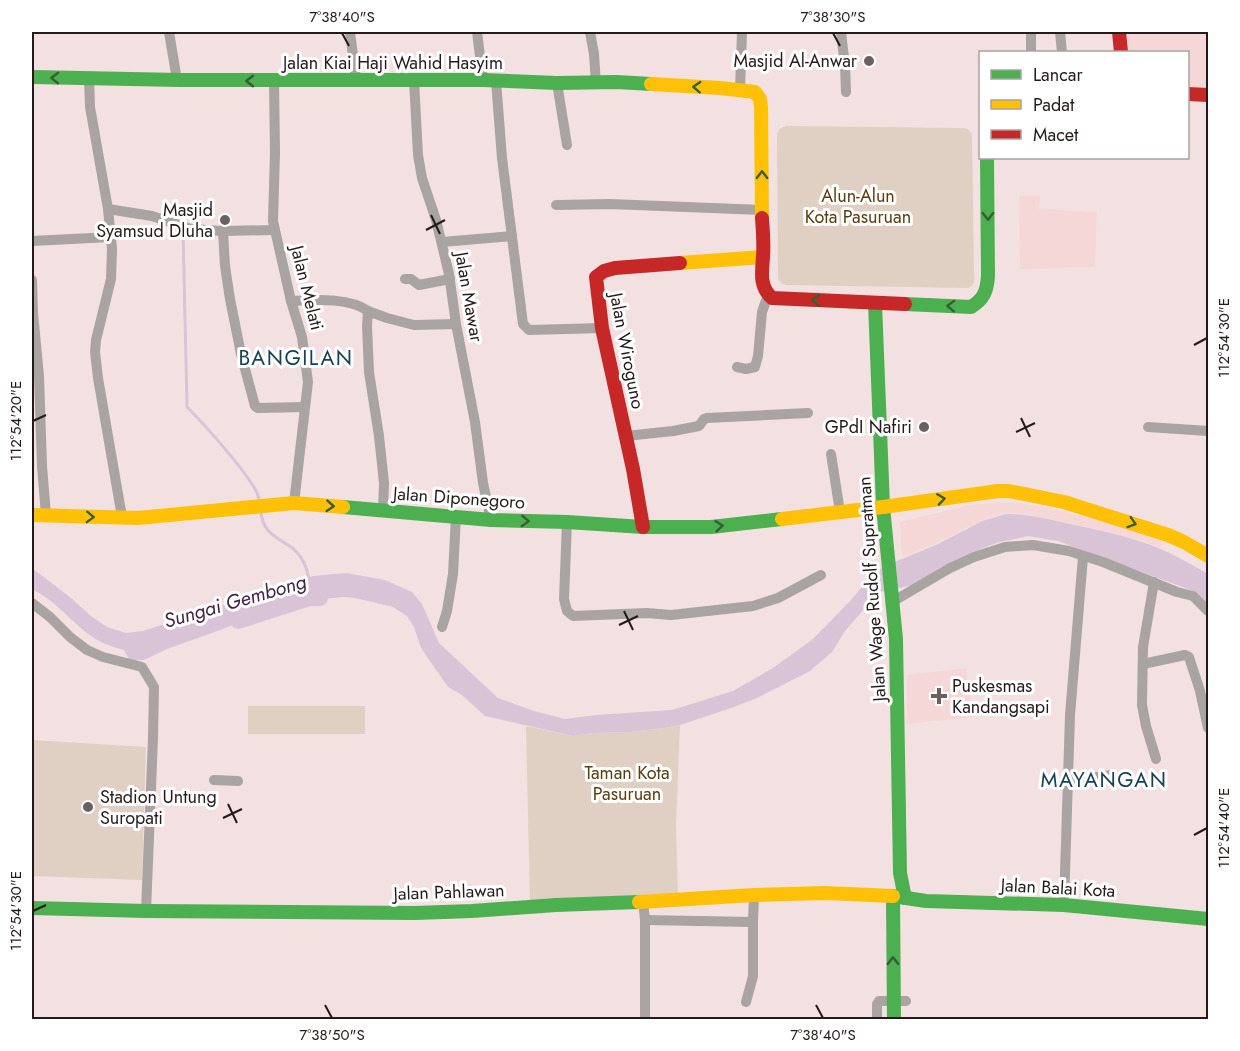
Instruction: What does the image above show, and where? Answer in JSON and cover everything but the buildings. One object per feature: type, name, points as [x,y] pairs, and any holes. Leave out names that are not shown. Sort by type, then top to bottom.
[{"type":"main road","points":[[1119,32],[1122,51]]},
{"type":"main road","name":"Jalan Kiai Haji Wahid Hasyim","points":[[32,77],[274,81],[490,80],[596,84],[617,82],[755,92],[760,99],[761,107],[762,210]]},
{"type":"main road","points":[[1189,94],[1209,94]]},
{"type":"main road","points":[[762,210],[762,286],[772,298],[971,307],[978,303],[987,291],[987,159]]},
{"type":"main road","name":"Jalan Wiroguno","points":[[644,527],[602,328],[596,279],[599,274],[615,268],[763,256]]},
{"type":"main road","name":"Jalan Wage Rudolf Supratman","points":[[875,303],[884,507],[896,639],[900,1000]]},
{"type":"main road","name":"Jalan Diponegoro","points":[[32,515],[155,516],[294,503],[491,520],[644,527],[711,527],[1009,491],[1064,502],[1168,535],[1207,555]]},
{"type":"main road","name":"Jalan Pahlawan","points":[[32,908],[146,911],[443,912],[754,895],[825,893],[867,895]]},
{"type":"main road","name":"Jalan Balai Kota","points":[[867,895],[927,901],[1064,904],[1209,919]]},
{"type":"main road","points":[[894,1020],[900,1000]]},
{"type":"main road","points":[[900,1000],[906,1020]]},
{"type":"street","points":[[169,32],[177,80]]},
{"type":"street","points":[[350,32],[356,80]]},
{"type":"street","points":[[477,32],[490,80],[521,317],[525,328],[529,330],[602,328]]},
{"type":"street","points":[[590,32],[596,84]]},
{"type":"street","points":[[740,90],[742,32]]},
{"type":"street","points":[[841,32],[846,92]]},
{"type":"street","points":[[1031,32],[1031,51]]},
{"type":"street","points":[[1060,32],[1062,51]]},
{"type":"street","points":[[88,79],[90,107],[108,209],[112,249],[111,279],[95,352],[122,517]]},
{"type":"street","name":"Jalan Mawar","points":[[414,80],[418,155],[422,178],[442,242],[450,279],[491,520]]},
{"type":"street","name":"Jalan Melati","points":[[274,81],[273,205],[275,230],[302,337],[308,382],[294,503]]},
{"type":"street","points":[[557,83],[567,145]]},
{"type":"street","points":[[556,205],[610,204],[762,210]]},
{"type":"street","points":[[108,209],[152,216],[191,229],[275,230]]},
{"type":"street","points":[[224,231],[225,266],[230,299],[241,354],[255,406],[258,408],[305,407]]},
{"type":"street","points":[[32,241],[111,237]]},
{"type":"street","points":[[442,242],[512,237]]},
{"type":"street","points":[[405,279],[411,279],[419,285],[450,279]]},
{"type":"street","points":[[32,280],[32,313],[39,376],[46,515]]},
{"type":"street","points":[[737,367],[746,369],[755,367],[762,312],[768,295]]},
{"type":"street","points":[[291,300],[352,304],[387,318],[414,325],[456,324]]},
{"type":"street","points":[[372,312],[367,326],[369,372],[384,483],[383,510]]},
{"type":"street","points":[[626,436],[699,426],[707,418],[808,413]]},
{"type":"street","points":[[1148,427],[1209,431]]},
{"type":"street","points":[[831,454],[840,512]]},
{"type":"street","points":[[442,627],[453,574],[456,516]]},
{"type":"street","points":[[567,522],[564,599],[567,612],[573,616],[670,615],[753,606],[778,598],[821,575]]},
{"type":"street","points":[[892,599],[974,557],[1005,547],[1033,545],[1069,551],[1103,562],[1177,592],[1193,596],[1209,610]]},
{"type":"street","points":[[1064,904],[1070,715],[1083,557]]},
{"type":"street","points":[[1154,582],[1146,624],[1142,705],[1156,759]]},
{"type":"street","points":[[32,603],[87,650],[103,657],[142,667],[154,687],[146,911]]},
{"type":"street","points":[[1143,664],[1185,655],[1189,657],[1209,728]]},
{"type":"street","points":[[1068,780],[1112,775]]},
{"type":"street","points":[[214,780],[238,781]]},
{"type":"street","points":[[746,1002],[753,976],[754,895]]},
{"type":"street","points":[[643,902],[645,1020]]},
{"type":"street","points":[[645,920],[753,922]]},
{"type":"street","points":[[877,1020],[878,1002],[900,1000]]},
{"type":"shaded area","points":[[1126,32],[1208,32],[1208,90],[1189,89],[1189,51],[1128,51]]},
{"type":"shaded area","points":[[1019,196],[1040,196],[1039,209],[1097,212],[1095,267],[1020,269]]},
{"type":"shaded area","points":[[998,502],[1021,503],[1053,509],[1162,537],[1161,548],[1143,541],[1087,527],[1027,514],[1005,513],[982,520],[937,543],[902,557],[900,522],[970,505]]},
{"type":"shaded area","points":[[1006,514],[1038,517],[1097,530],[1159,548],[1208,574],[1208,604],[1196,592],[1058,541],[1028,536],[996,543],[959,558],[914,585],[879,592],[845,631],[832,652],[810,671],[757,698],[680,725],[630,732],[573,736],[485,716],[462,695],[448,687],[421,648],[414,627],[407,616],[393,607],[344,597],[299,601],[265,611],[144,660],[130,661],[124,650],[92,637],[54,604],[32,589],[32,568],[91,616],[107,627],[126,633],[143,631],[313,576],[346,573],[385,580],[412,592],[422,604],[439,643],[498,698],[565,719],[672,710],[733,691],[773,668],[813,639],[852,599],[874,572],[938,544],[982,521]]},
{"type":"shaded area","name":"Puskesmas Kandangsapi","points":[[966,668],[973,717],[907,724],[907,675]]},
{"type":"green space","name":"Alun-Alun Kota Pasuruan","points":[[786,126],[965,128],[969,130],[972,134],[974,282],[972,286],[967,288],[787,285],[781,283],[778,279],[777,134],[781,128]]},
{"type":"green space","points":[[248,706],[365,706],[365,734],[248,734]]},
{"type":"green space","name":"Taman Kota Pasuruan","points":[[680,725],[676,824],[678,899],[530,904],[526,726],[573,736],[631,732]]},
{"type":"green space","name":"Stadion Untung Suropati","points":[[32,740],[146,747],[142,880],[32,876]]},
{"type":"waterway","points":[[183,230],[187,407],[239,466],[256,490],[259,499]]},
{"type":"waterway","points":[[261,512],[267,530],[295,550],[301,558],[309,581]]},
{"type":"waterway","name":"Sungai Gembong","points":[[238,621],[310,598],[320,598]]},
{"type":"traffic: fast","points":[[32,77],[180,80],[483,80],[651,84]]},
{"type":"traffic: fast","points":[[905,304],[971,307],[984,294],[988,276],[987,159]]},
{"type":"traffic: fast","points":[[875,303],[883,507],[896,639],[900,873],[905,898]]},
{"type":"traffic: fast","points":[[343,507],[491,520],[643,527],[711,527],[782,519]]},
{"type":"traffic: fast","points":[[894,1020],[893,896],[926,901],[1064,905],[1208,919]]},
{"type":"traffic: fast","points":[[32,908],[415,913],[639,902]]},
{"type":"traffic: slow","points":[[651,84],[755,92],[760,99],[761,107],[762,218]]},
{"type":"traffic: slow","points":[[680,263],[763,257]]},
{"type":"traffic: slow","points":[[782,519],[1009,491],[1064,502],[1168,535],[1208,556]]},
{"type":"traffic: slow","points":[[32,515],[138,518],[294,503],[343,507]]},
{"type":"traffic: slow","points":[[639,902],[825,893],[893,896]]},
{"type":"traffic: jam","points":[[1119,32],[1121,51]]},
{"type":"traffic: jam","points":[[1189,94],[1208,95]]},
{"type":"traffic: jam","points":[[762,218],[762,279],[765,289],[772,298],[905,304]]},
{"type":"traffic: jam","points":[[643,527],[633,469],[602,328],[596,277],[604,271],[615,268],[680,263]]},
{"type":"place","name":"Masjid Al-Anwar","points":[[869,61]]},
{"type":"place","name":"Masjid Syamsud Dluha","points":[[225,220]]},
{"type":"place","name":"GPdI Nafiri","points":[[924,427]]},
{"type":"place","name":"Puskesmas Kandangsapi","points":[[939,696]]},
{"type":"place","name":"Stadion Untung Suropati","points":[[88,807]]},
{"type":"district","name":"BANGILAN","points":[[296,358]]},
{"type":"district","name":"MAYANGAN","points":[[1104,780]]}]
